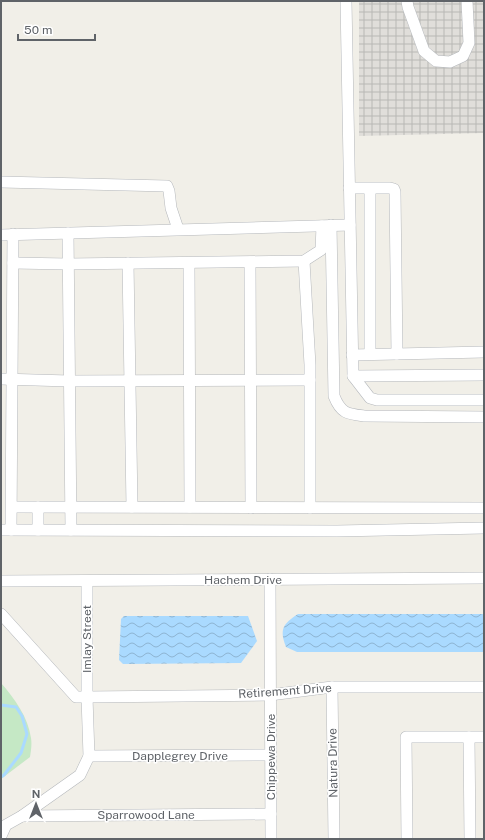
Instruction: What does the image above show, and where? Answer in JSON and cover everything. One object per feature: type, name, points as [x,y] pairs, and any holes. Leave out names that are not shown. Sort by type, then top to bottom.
[{"type":"street","points":[[346,1],[353,376],[370,398],[377,400],[484,400]]},
{"type":"street","points":[[408,1],[408,7],[424,51],[436,61],[450,62],[463,56],[469,43],[467,1]]},
{"type":"street","points":[[1,182],[167,186],[171,208],[178,229]]},
{"type":"street","points":[[350,188],[390,188],[394,189],[395,192],[397,354]]},
{"type":"street","points":[[370,189],[370,354]]},
{"type":"street","points":[[1,235],[350,225]]},
{"type":"street","points":[[13,263],[68,264],[304,261],[321,250],[327,226]]},
{"type":"street","points":[[327,226],[334,396],[338,407],[349,414],[365,416],[484,417]]},
{"type":"street","points":[[68,233],[71,530]]},
{"type":"street","points":[[13,234],[7,380],[12,507],[6,530],[337,531],[484,528]]},
{"type":"street","points":[[304,261],[310,380],[310,508]]},
{"type":"street","points":[[250,262],[251,508]]},
{"type":"street","points":[[128,263],[132,508]]},
{"type":"street","points":[[188,263],[190,508]]},
{"type":"street","points":[[352,355],[484,352]]},
{"type":"street","points":[[353,376],[484,375]]},
{"type":"street","points":[[7,380],[310,380]]},
{"type":"street","points":[[12,507],[484,508]]},
{"type":"street","points":[[38,507],[38,530]]},
{"type":"street","name":"Hachem Drive","points":[[1,581],[484,578]]},
{"type":"street","name":"Chippewa Drive","points":[[270,579],[271,839]]},
{"type":"street","name":"Imlay Street","points":[[87,580],[87,697],[89,756]]},
{"type":"street","points":[[1,614],[76,697],[87,697]]},
{"type":"street","name":"Retirement Drive","points":[[87,697],[270,695],[332,688],[484,687]]},
{"type":"street","name":"Natura Drive","points":[[332,688],[334,839]]},
{"type":"street","points":[[407,839],[406,737],[484,737]]},
{"type":"street","points":[[469,737],[470,839]]},
{"type":"street","name":"Dapplegrey Drive","points":[[89,756],[271,755]]},
{"type":"street","points":[[1,836],[6,825],[22,816],[80,775],[89,756]]},
{"type":"street","name":"Sparrowood Lane","points":[[22,816],[271,814]]},
{"type":"shaded area","points":[[359,1],[484,1],[484,133],[359,136]]},
{"type":"green space","points":[[1,683],[16,702],[24,716],[31,738],[31,750],[30,757],[1,779]]},
{"type":"water","points":[[298,614],[484,614],[484,652],[297,652],[286,647],[283,631],[286,624]]},
{"type":"water","points":[[124,616],[248,616],[257,641],[241,663],[123,664],[119,660],[121,619]]},
{"type":"waterway","points":[[1,705],[16,707],[22,716],[27,734],[21,753],[1,777]]}]
